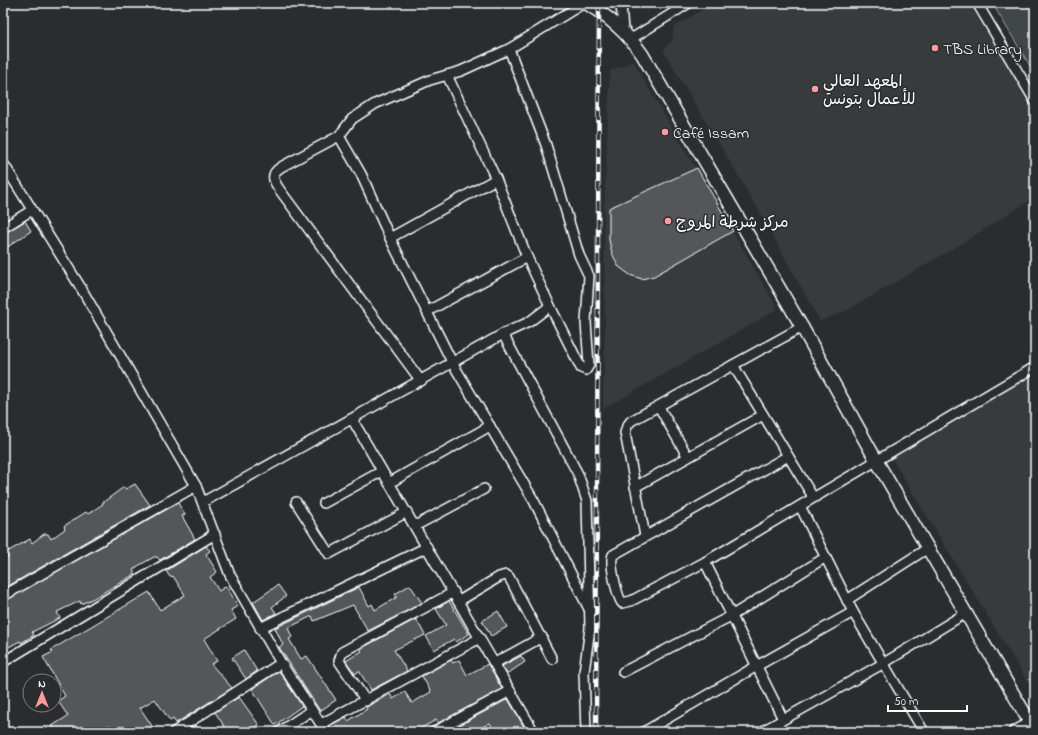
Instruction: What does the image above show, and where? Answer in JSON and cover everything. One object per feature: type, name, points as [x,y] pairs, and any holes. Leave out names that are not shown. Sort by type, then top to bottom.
[{"type":"street","points":[[421,381],[274,181],[273,175],[275,171],[339,136],[345,126],[352,119],[374,104],[422,83],[461,71],[509,49],[585,3],[599,11],[627,35],[642,54],[802,327],[876,460],[1032,726],[1013,732]]},
{"type":"street","points":[[621,3],[627,35]]},
{"type":"street","points":[[627,35],[689,3]]},
{"type":"street","points":[[977,3],[1035,101]]},
{"type":"street","points":[[447,75],[496,179],[527,257],[550,306],[578,363],[582,370],[586,370],[588,366],[586,322],[589,276],[579,255],[546,145],[509,49]]},
{"type":"street","points":[[339,136],[361,174],[390,238],[428,311],[453,364],[534,501],[590,611]]},
{"type":"street","points":[[3,163],[81,288],[196,486],[230,575],[281,663],[323,728],[366,701],[480,638]]},
{"type":"street","points":[[390,238],[496,179]]},
{"type":"street","points":[[3,228],[32,210]]},
{"type":"street","points":[[428,311],[527,257]]},
{"type":"street","points":[[203,502],[453,364],[503,334],[529,322],[550,306]]},
{"type":"street","points":[[645,536],[625,433],[627,426],[632,421],[802,327]]},
{"type":"street","points":[[503,334],[578,474],[585,493],[589,524],[590,611],[590,635],[584,672],[586,732]]},
{"type":"street","points":[[733,365],[813,497]]},
{"type":"street","points":[[788,456],[617,552],[612,558],[619,597],[622,603],[631,601],[705,562],[1035,366]]},
{"type":"street","points":[[659,407],[688,457]]},
{"type":"street","points":[[635,487],[763,415]]},
{"type":"street","points":[[352,419],[454,592],[534,732]]},
{"type":"street","points":[[389,483],[490,426]]},
{"type":"street","points":[[324,503],[382,471]]},
{"type":"street","points":[[3,596],[196,486]]},
{"type":"street","points":[[415,526],[484,489]]},
{"type":"street","points":[[296,502],[329,554],[407,512]]},
{"type":"street","points":[[800,506],[853,612],[924,732]]},
{"type":"street","points":[[3,662],[215,534]]},
{"type":"street","points":[[260,628],[427,547]]},
{"type":"street","points":[[847,600],[928,548]]},
{"type":"street","points":[[623,672],[731,616],[826,557]]},
{"type":"street","points":[[705,562],[755,666],[779,721],[780,732]]},
{"type":"street","points":[[459,601],[499,577],[506,575],[511,580],[542,637],[552,659]]},
{"type":"street","points":[[366,701],[339,661],[342,652],[454,592]]},
{"type":"street","points":[[644,732],[755,666],[853,612]]},
{"type":"street","points":[[761,732],[884,663],[966,613]]},
{"type":"street","points":[[495,663],[542,637]]},
{"type":"street","points":[[174,732],[281,663]]},
{"type":"street","points":[[434,732],[510,691]]},
{"type":"street","points":[[279,732],[312,710]]},
{"type":"shaded area","points":[[713,3],[969,3],[1035,111],[1035,197],[961,244],[846,311],[820,321],[755,204],[663,50],[672,41],[674,27]]},
{"type":"shaded area","points":[[992,3],[1035,3],[1035,74]]},
{"type":"shaded area","points":[[633,61],[778,309],[603,409],[605,324],[604,211],[610,71]]},
{"type":"shaded area","points":[[1035,370],[1035,694],[891,457]]},
{"type":"building","name":"مركز شرطة المروج","points":[[697,168],[733,231],[654,276],[642,279],[630,275],[618,266],[612,253],[609,240],[609,208]]},
{"type":"building","points":[[25,221],[31,231],[3,250],[3,234]]},
{"type":"building","points":[[135,484],[150,505],[3,589],[3,560],[8,557],[5,553],[30,539],[32,543],[44,534],[48,534],[51,539],[65,529],[64,526],[86,512],[88,514],[124,487],[126,489]]},
{"type":"building","points":[[178,503],[185,515],[182,516],[195,539],[160,560],[157,557],[154,557],[138,566],[133,570],[135,574],[94,598],[81,604],[80,601],[57,612],[60,618],[32,632],[34,635],[21,643],[20,641],[3,650],[3,602]]},
{"type":"building","points":[[206,546],[210,551],[206,554],[217,572],[210,577],[219,591],[226,586],[238,606],[231,610],[236,619],[204,639],[217,661],[211,664],[232,688],[176,723],[173,719],[170,721],[155,699],[140,708],[156,732],[115,732],[110,725],[99,732],[56,732],[52,726],[68,716],[62,707],[62,698],[65,696],[62,691],[62,673],[52,673],[43,657],[53,652],[51,650],[149,592],[160,610],[185,595],[173,576],[170,577],[166,571]]},
{"type":"building","points":[[278,585],[286,596],[272,607],[276,613],[263,620],[253,602]]},
{"type":"building","points":[[410,585],[422,603],[368,631],[353,605],[314,621],[312,616],[288,628],[292,637],[289,639],[301,659],[307,656],[336,700],[320,711],[279,647],[283,645],[275,628],[359,587],[369,606],[372,604],[375,610],[397,597],[395,594]]},
{"type":"building","points":[[449,601],[469,634],[456,642],[454,639],[434,650],[426,636],[446,625],[436,609]]},
{"type":"building","points":[[498,611],[507,627],[491,636],[482,621]]},
{"type":"building","points":[[416,619],[425,635],[394,650],[407,671],[371,690],[359,671],[355,674],[346,661],[362,651],[360,649]]},
{"type":"building","points":[[244,650],[257,671],[246,679],[232,658]]},
{"type":"building","points":[[521,656],[525,662],[507,674],[502,666]]},
{"type":"building","points":[[451,660],[453,663],[459,660],[467,675],[488,664],[502,689],[438,723],[436,720],[414,732],[332,731],[329,726],[346,717],[348,721],[367,709],[366,707],[390,694],[393,699],[405,692],[412,703],[431,692],[422,676]]},
{"type":"building","points":[[279,671],[302,706],[275,725],[252,689]]},
{"type":"building","points":[[239,697],[259,725],[248,732],[228,732],[215,712]]},
{"type":"building","points":[[508,699],[527,732],[495,732],[490,723],[473,732],[447,732]]},
{"type":"building","points":[[195,725],[200,732],[185,732]]},
{"type":"railway","points":[[596,732],[599,3]]},
{"type":"place","name":"TBS Library","points":[[935,48]]},
{"type":"place","name":"المعهد العالي للأعمال بتونس","points":[[815,89]]},
{"type":"place","name":"Café Issam","points":[[665,132]]},
{"type":"place","name":"مركز شرطة المروج","points":[[668,221]]}]
